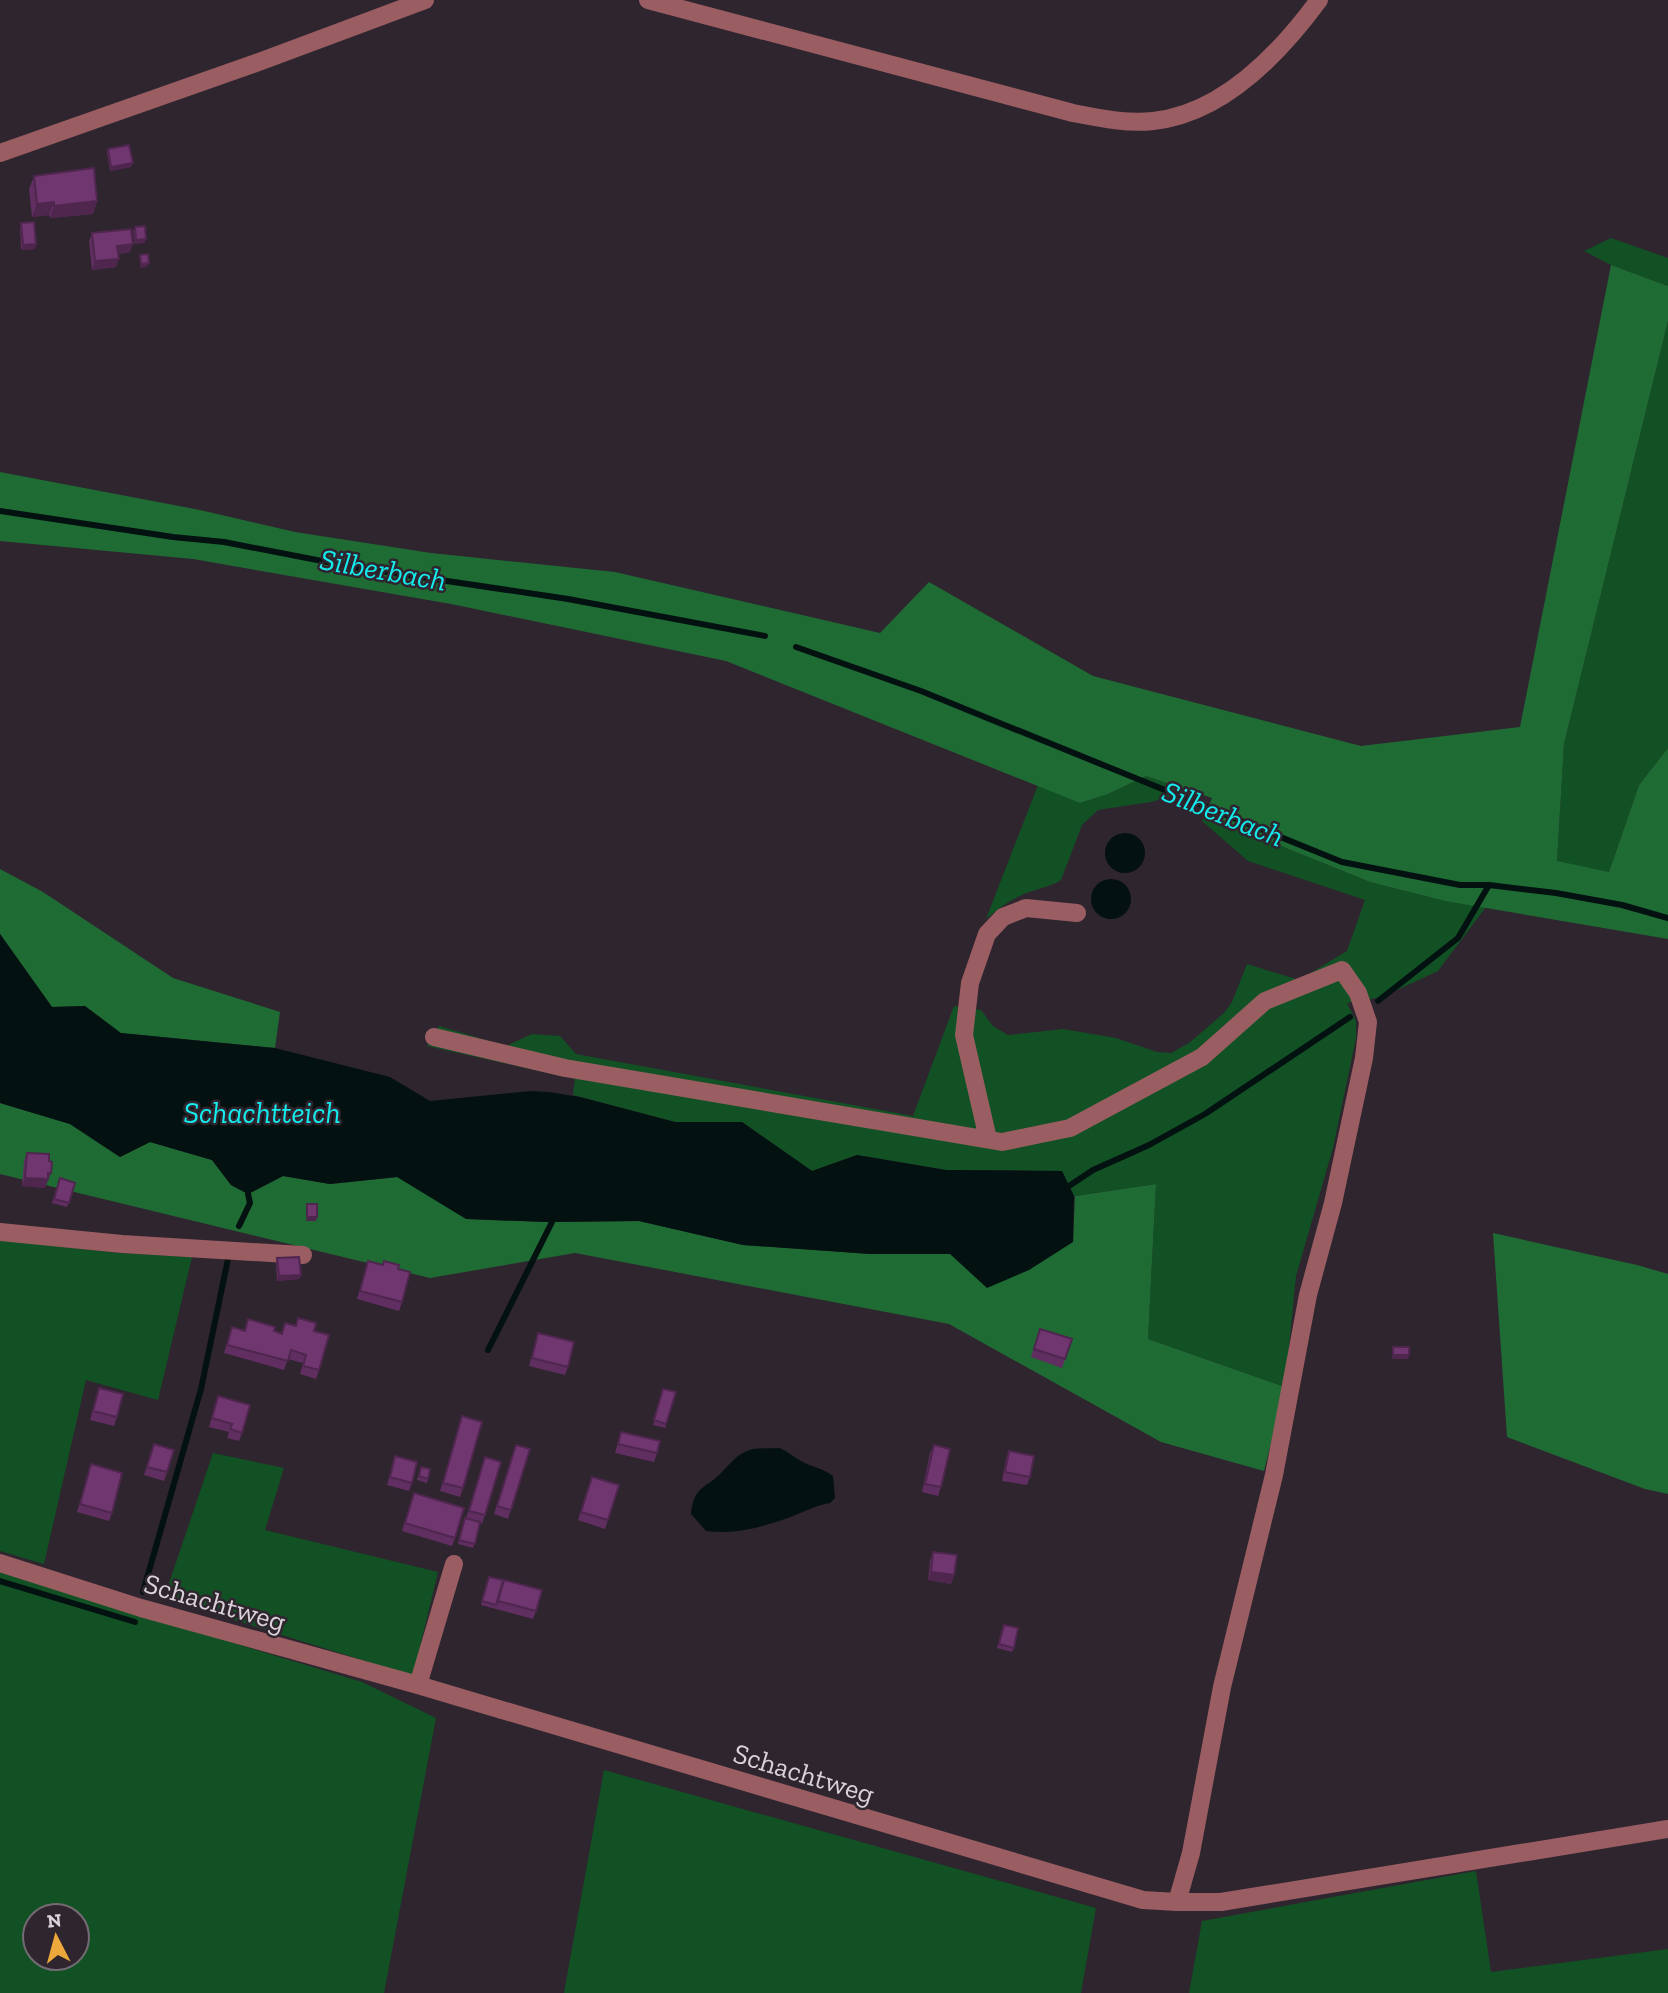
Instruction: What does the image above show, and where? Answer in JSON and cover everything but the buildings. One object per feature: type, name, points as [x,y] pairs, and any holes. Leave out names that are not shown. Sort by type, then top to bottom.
[{"type":"street","points":[[0,153],[425,0]]},
{"type":"street","points":[[648,0],[1073,113],[1105,119],[1153,121],[1194,110],[1235,86],[1281,46],[1320,0]]},
{"type":"street","points":[[988,1139],[964,1035],[971,983],[988,934],[1003,917],[1026,908],[1077,914]]},
{"type":"street","points":[[434,1037],[454,1047],[565,1068],[1002,1142],[1070,1128],[1202,1057],[1265,1001],[1342,970],[1358,993],[1368,1022],[1364,1058],[1333,1203],[1308,1295],[1274,1475],[1222,1687],[1191,1853],[1177,1902]]},
{"type":"street","points":[[0,1232],[122,1244],[303,1255]]},
{"type":"street","name":"Schachtweg","points":[[0,1563],[141,1608],[418,1685],[1143,1900],[1234,1900],[1668,1829]]},
{"type":"street","points":[[418,1685],[454,1564]]},
{"type":"green space","points":[[1611,238],[1668,258],[1668,286],[1611,265],[1584,251]]},
{"type":"green space","points":[[1611,265],[1668,286],[1668,321],[1564,744],[1557,861],[1609,872],[1639,785],[1668,748],[1668,939],[1445,901],[1370,882],[1205,815],[1212,798],[1146,776],[1108,794],[1080,803],[726,661],[451,604],[193,559],[0,541],[0,472],[200,510],[295,532],[431,553],[615,572],[880,633],[929,582],[1093,676],[1361,746],[1520,727]]},
{"type":"green space","points":[[1668,321],[1668,748],[1639,785],[1609,872],[1557,862],[1564,744]]},
{"type":"green space","points":[[1146,776],[1190,790],[1151,802],[1098,810],[1082,825],[1061,880],[1019,896],[986,919],[1038,785],[1080,803],[1108,794]]},
{"type":"green space","points":[[1205,815],[1370,882],[1445,901],[1486,907],[1438,971],[1382,997],[1347,1003],[1356,1021],[1356,1038],[1333,1148],[1296,1276],[1285,1387],[1148,1339],[1156,1184],[1074,1196],[1062,1171],[946,1170],[857,1155],[812,1171],[742,1122],[675,1122],[573,1095],[575,1079],[427,1046],[439,1026],[506,1046],[532,1034],[560,1036],[576,1054],[913,1116],[954,1006],[981,1010],[993,1026],[1008,1035],[1063,1029],[1116,1038],[1157,1052],[1171,1053],[1189,1043],[1224,1013],[1232,1002],[1247,964],[1299,980],[1347,951],[1365,900],[1248,861],[1202,821]]},
{"type":"green space","points":[[0,869],[43,892],[173,978],[280,1012],[275,1048],[120,1033],[85,1006],[52,1007],[0,934]]},
{"type":"green space","points":[[0,1103],[70,1124],[120,1157],[150,1142],[212,1160],[231,1185],[248,1194],[283,1176],[330,1184],[398,1177],[467,1219],[639,1221],[743,1245],[870,1254],[950,1254],[1073,1242],[1075,1196],[1156,1184],[1148,1339],[1285,1387],[1264,1471],[1161,1442],[949,1324],[575,1253],[430,1278],[0,1174]]},
{"type":"green space","points":[[1493,1233],[1668,1274],[1668,1494],[1645,1489],[1507,1437]]},
{"type":"green space","points":[[0,1240],[118,1253],[192,1257],[158,1400],[86,1380],[44,1564],[0,1551]]},
{"type":"green space","points":[[213,1453],[284,1468],[265,1530],[438,1572],[413,1676],[164,1598]]},
{"type":"green space","points":[[0,1572],[362,1682],[436,1718],[384,1993],[0,1993]]},
{"type":"green space","points":[[604,1770],[1096,1908],[1081,1993],[564,1993]]},
{"type":"green space","points":[[1476,1871],[1491,1972],[1668,1949],[1668,1993],[1189,1993],[1202,1921]]},
{"type":"water","points":[[1125,833],[1133,834],[1139,839],[1144,845],[1144,861],[1139,867],[1133,872],[1125,873],[1117,872],[1111,867],[1106,861],[1105,853],[1106,845],[1111,839],[1117,834]]},
{"type":"water","points":[[1111,879],[1119,880],[1125,885],[1130,891],[1130,907],[1125,913],[1119,918],[1111,919],[1103,918],[1097,913],[1092,907],[1091,899],[1092,891],[1097,885],[1103,880]]},
{"type":"water","name":"Schachtteich","points":[[0,934],[52,1007],[85,1006],[121,1033],[275,1048],[390,1077],[430,1101],[531,1091],[549,1092],[580,1097],[675,1122],[742,1122],[812,1171],[857,1155],[946,1170],[1062,1171],[1074,1196],[1073,1242],[1029,1270],[987,1288],[950,1254],[870,1254],[743,1245],[639,1221],[466,1219],[397,1177],[330,1184],[283,1176],[248,1194],[231,1185],[212,1160],[150,1142],[120,1157],[70,1124],[0,1103]]},
{"type":"water","points":[[780,1448],[833,1476],[835,1498],[830,1503],[758,1527],[727,1532],[706,1531],[691,1514],[698,1492],[743,1453],[755,1449]]},
{"type":"waterway","name":"Silberbach","points":[[0,511],[224,542],[353,567],[568,599],[765,636]]},
{"type":"waterway","name":"Silberbach","points":[[796,647],[921,691],[1342,862],[1460,885],[1489,885],[1556,893],[1622,905],[1668,918]]},
{"type":"waterway","points":[[1378,1001],[1458,938],[1489,885]]},
{"type":"waterway","points":[[1069,1186],[1093,1170],[1149,1145],[1205,1114],[1350,1017]]},
{"type":"waterway","points":[[239,1226],[250,1203],[248,1194]]},
{"type":"waterway","points":[[488,1350],[552,1222]]},
{"type":"waterway","points":[[143,1592],[201,1389],[228,1259]]},
{"type":"waterway","points":[[0,1581],[135,1622]]}]
